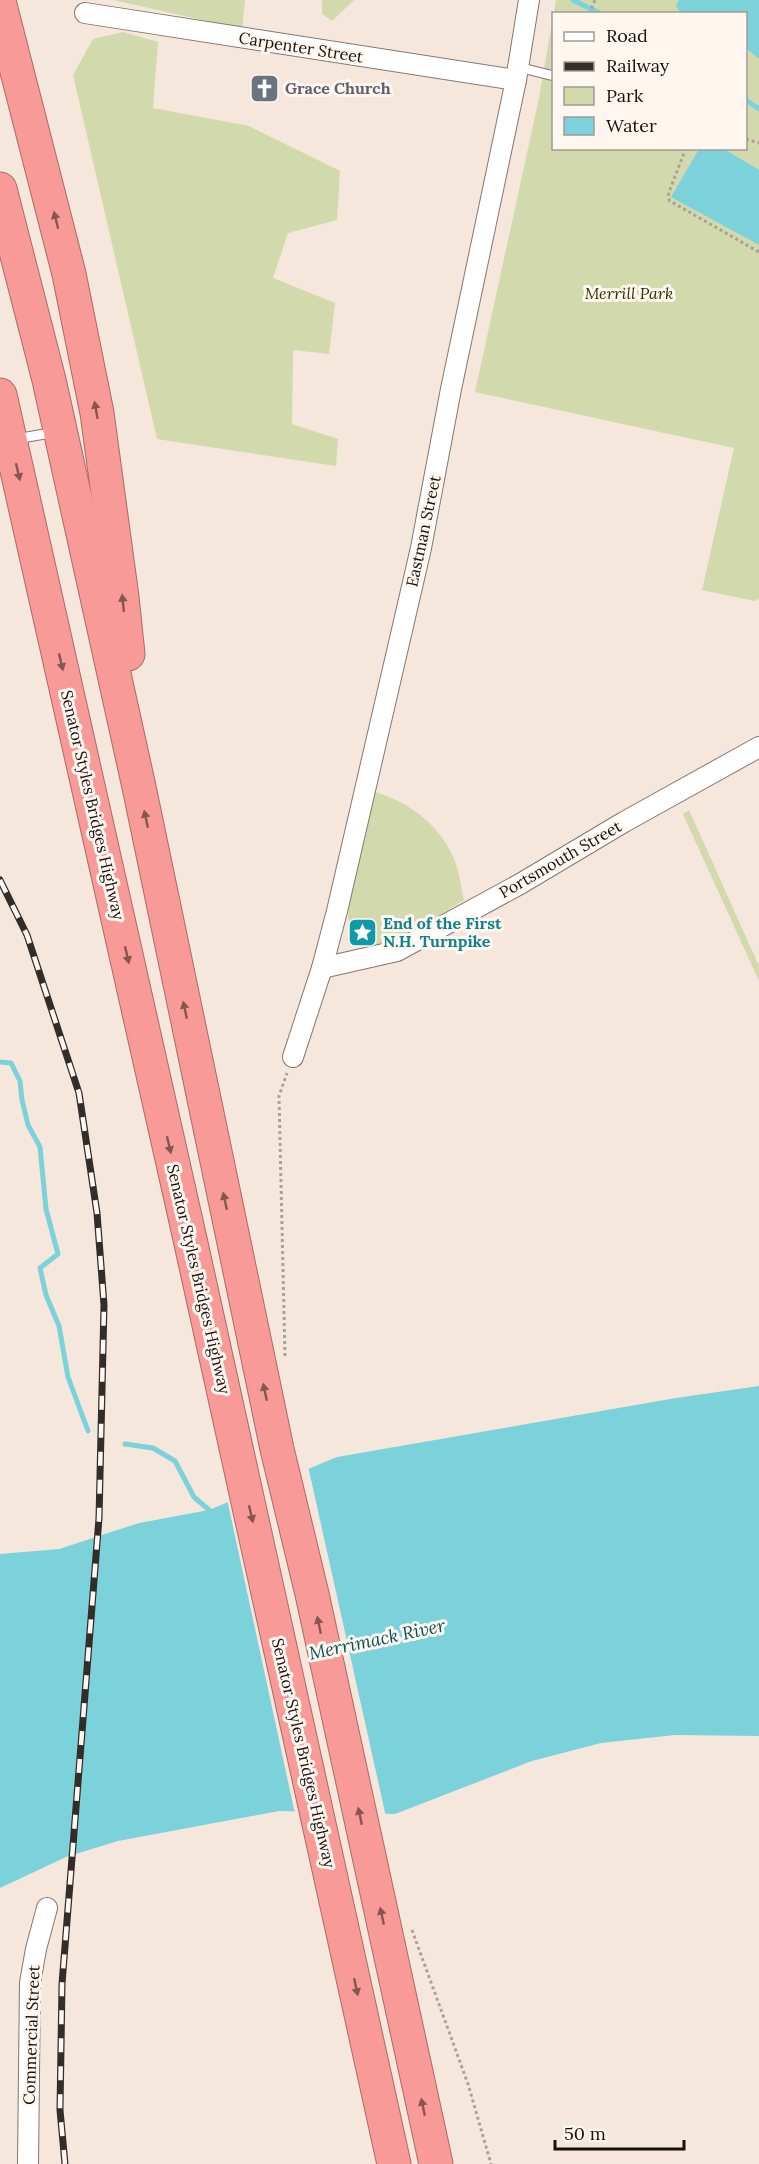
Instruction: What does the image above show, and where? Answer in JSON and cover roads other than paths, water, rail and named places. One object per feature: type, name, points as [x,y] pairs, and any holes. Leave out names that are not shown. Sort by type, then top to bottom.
[{"type":"highway","points":[[0,4],[69,274],[97,413],[122,597],[140,787]]},
{"type":"highway","points":[[0,189],[49,380],[140,787],[277,1449],[312,1594],[436,2164]]},
{"type":"highway","name":"Senator Styles Bridges Highway","points":[[0,394],[239,1457],[394,2164]]},
{"type":"street","name":"Eastman Street","points":[[293,1057],[322,968],[419,556],[530,0]]},
{"type":"street","name":"Carpenter Street","points":[[85,13],[517,74]]},
{"type":"street","name":"Portsmouth Street","points":[[322,968],[397,951],[520,884],[624,822],[759,747]]},
{"type":"street","name":"Commercial Street","points":[[28,2164],[30,1983],[47,1908]]},
{"type":"lane","points":[[517,74],[552,76]]},
{"type":"lane","points":[[11,440],[60,431]]},
{"type":"water","points":[[679,0],[759,0],[759,59],[747,49],[747,12],[680,12],[676,6]]},
{"type":"water","points":[[698,150],[726,150],[759,170],[759,245],[671,197]]},
{"type":"water","name":"Merrimack River","points":[[759,1386],[759,1736],[675,1735],[601,1743],[532,1761],[395,1814],[279,1811],[118,1841],[66,1857],[0,1888],[0,1554],[59,1549],[139,1523],[209,1510],[337,1457],[676,1398]]},
{"type":"waterway","points":[[573,0],[597,12]]},
{"type":"waterway","points":[[747,101],[759,109]]},
{"type":"waterway","points":[[0,1062],[11,1063],[20,1081],[28,1125],[40,1147],[46,1209],[58,1254],[40,1268],[46,1295],[59,1326],[68,1377],[88,1431]]},
{"type":"waterway","points":[[125,1444],[153,1448],[175,1461],[194,1497],[209,1510],[210,1517]]},
{"type":"railway","points":[[0,880],[27,935],[79,1093],[97,1213],[104,1305],[99,1518],[62,1984],[60,2110],[65,2164]]},
{"type":"place","name":"Grace Church","points":[[264,88]]},
{"type":"place","name":"End of the First N.H. Turnpike","points":[[362,932]]},
{"type":"park label","name":"Merrill Park","points":[[629,293]]}]
